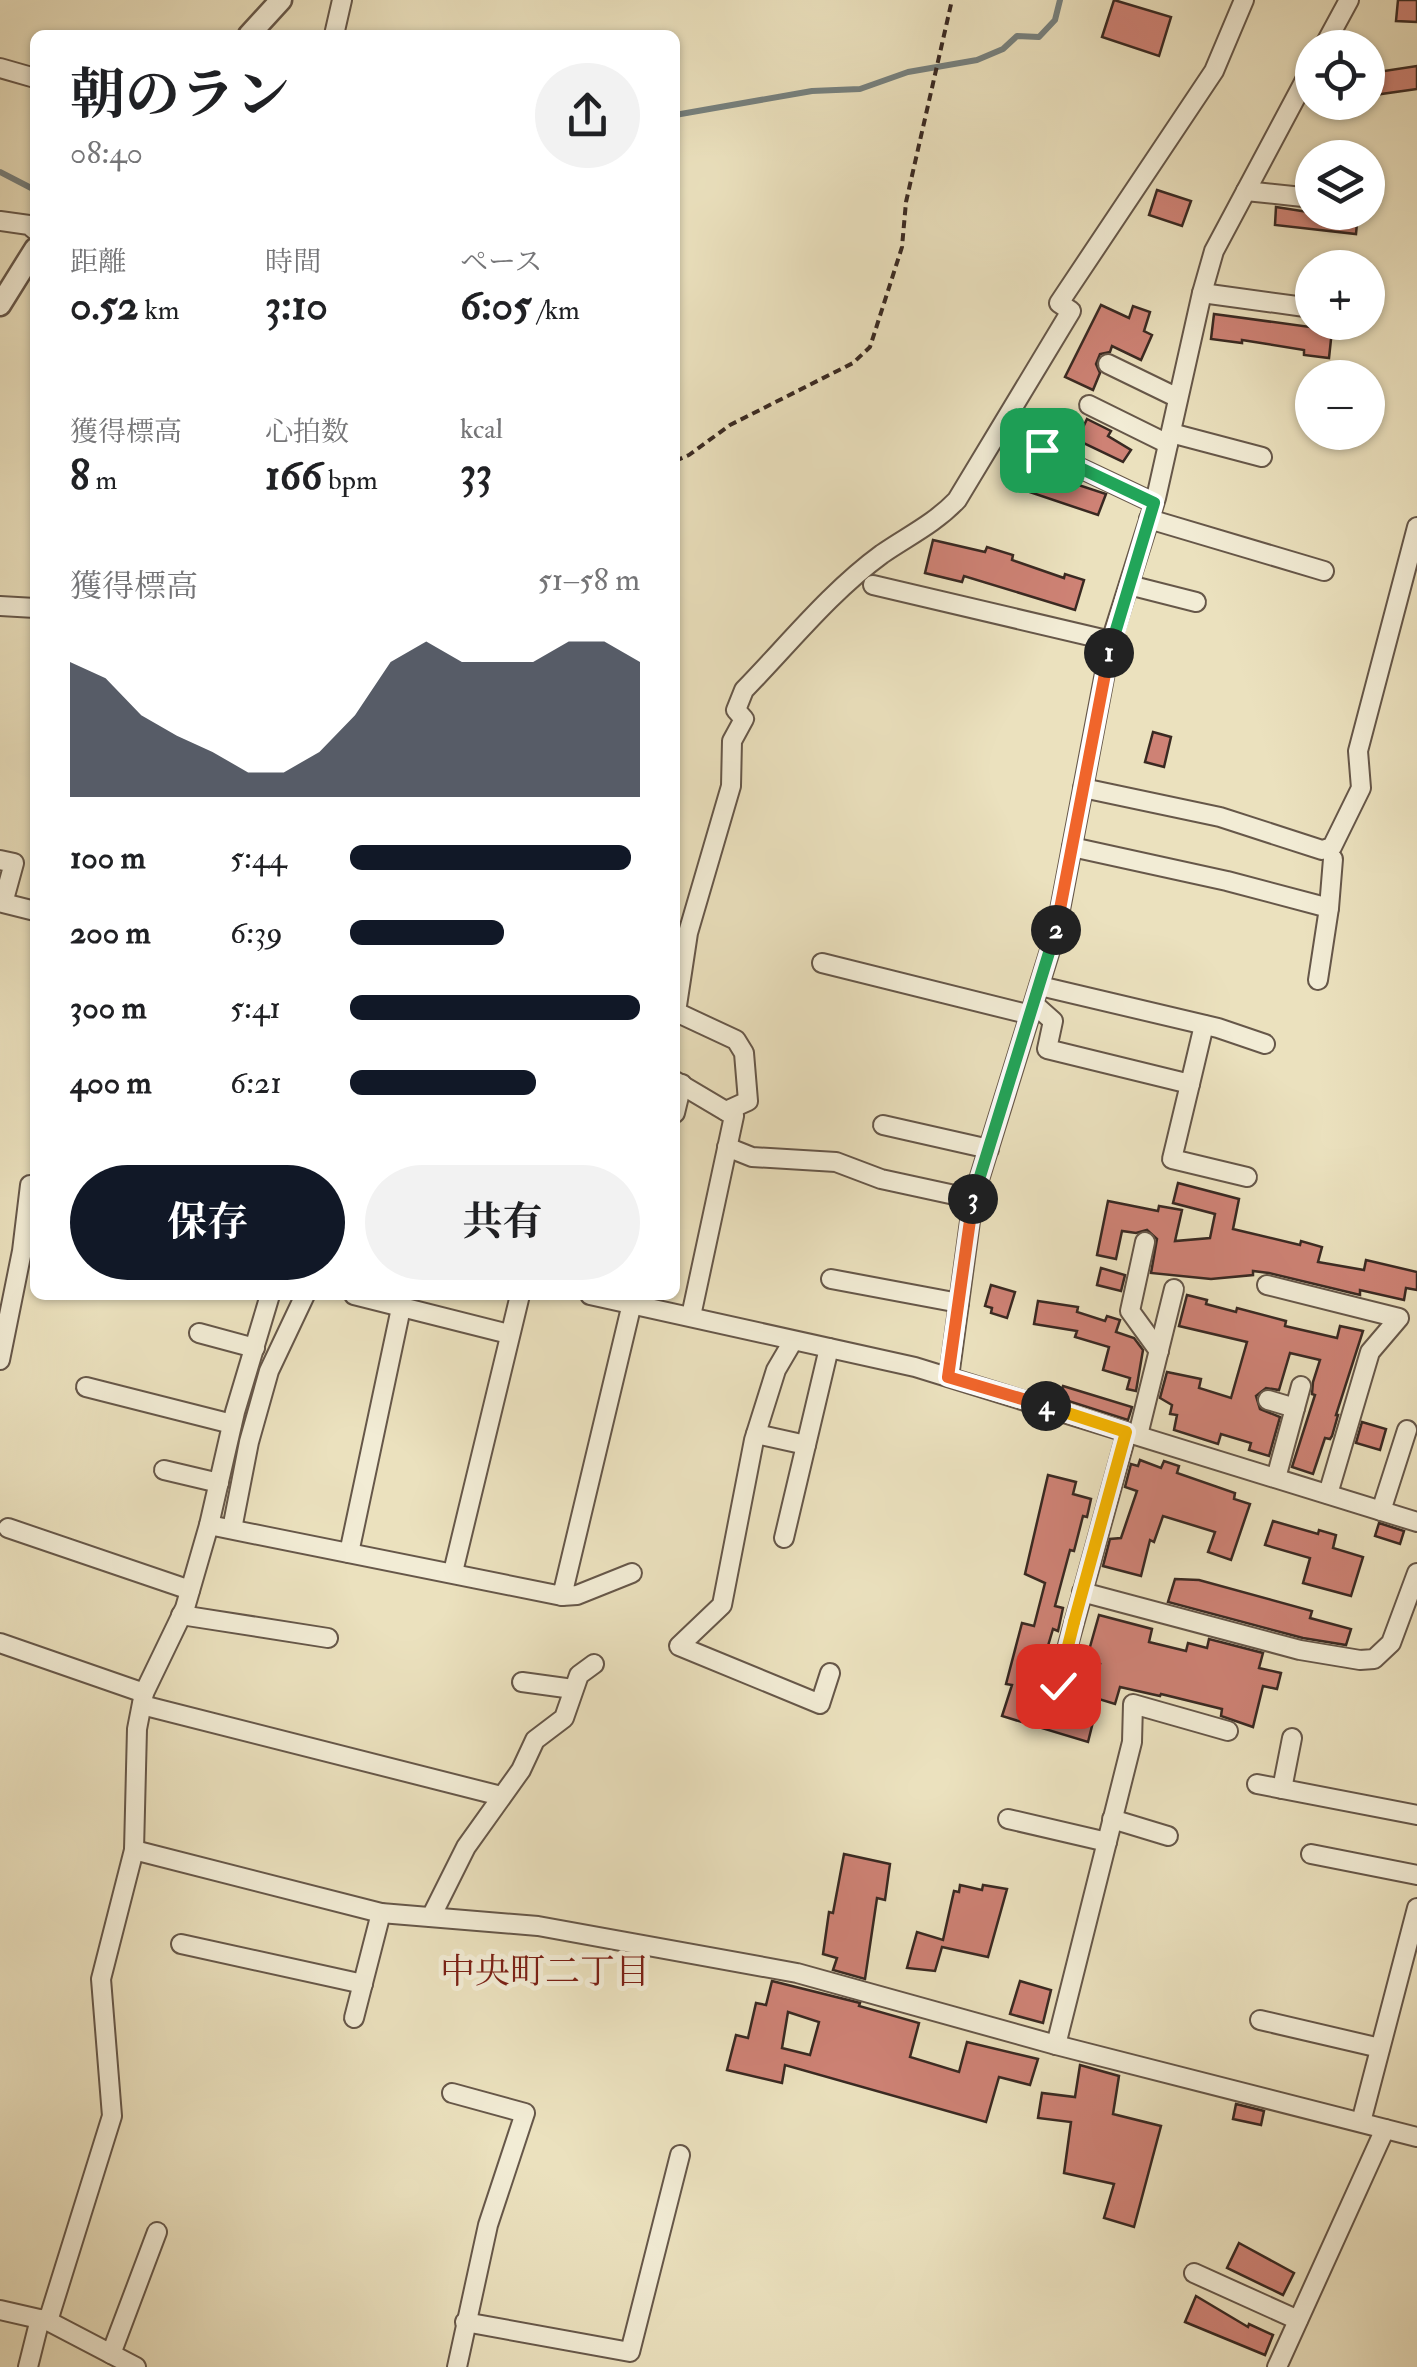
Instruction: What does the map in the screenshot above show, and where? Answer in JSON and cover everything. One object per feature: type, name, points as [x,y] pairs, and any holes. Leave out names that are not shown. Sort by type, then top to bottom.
[{"type":"street","points":[[254,30],[281,0]]},
{"type":"street","points":[[335,30],[342,0]]},
{"type":"street","points":[[680,986],[688,933],[731,786],[732,741],[744,719],[736,710],[744,690],[845,586],[882,554],[941,516],[956,500],[1071,312],[1059,303],[1214,71],[1244,0]]},
{"type":"street","points":[[1332,30],[1348,0]]},
{"type":"street","points":[[0,68],[30,77]]},
{"type":"street","points":[[948,1377],[973,1200],[1056,932],[1111,641],[1152,511],[1202,293],[1214,251],[1295,99]]},
{"type":"street","points":[[1246,191],[1295,196]]},
{"type":"street","points":[[0,221],[30,226]]},
{"type":"street","points":[[0,305],[30,257]]},
{"type":"street","points":[[1202,293],[1295,306]]},
{"type":"street","points":[[1108,364],[1178,398]]},
{"type":"street","points":[[1089,405],[1169,438],[1262,457]]},
{"type":"street","points":[[1042,450],[1152,511],[1324,572]]},
{"type":"street","points":[[1083,788],[1220,818],[1322,850],[1332,846],[1361,788],[1358,751],[1417,527]]},
{"type":"street","points":[[873,584],[1111,641]]},
{"type":"street","points":[[1129,585],[1196,602]]},
{"type":"street","points":[[0,606],[30,608]]},
{"type":"street","points":[[1072,847],[1329,908]]},
{"type":"street","points":[[1318,980],[1333,859]]},
{"type":"street","points":[[0,860],[14,863],[3,903],[30,910]]},
{"type":"street","points":[[822,963],[1033,1010],[1052,1021],[1047,1049],[1190,1084]]},
{"type":"street","points":[[1040,986],[1204,1025],[1265,1044]]},
{"type":"street","points":[[680,1014],[736,1040],[744,1053],[748,1101],[726,1111]]},
{"type":"street","points":[[1204,1025],[1172,1158],[1247,1178]]},
{"type":"street","points":[[680,1083],[734,1116],[691,1316]]},
{"type":"street","points":[[883,1125],[989,1149]]},
{"type":"street","points":[[727,1147],[752,1157],[836,1162],[882,1179],[973,1200]]},
{"type":"street","points":[[0,1360],[22,1251],[30,1185]]},
{"type":"street","points":[[1144,1242],[1130,1311],[1158,1351]]},
{"type":"street","points":[[831,1279],[959,1302]]},
{"type":"street","points":[[1266,1285],[1399,1318],[1370,1352],[1328,1494]]},
{"type":"street","points":[[1058,1686],[1082,1592],[1174,1289]]},
{"type":"street","points":[[28,2367],[112,2116],[102,1979],[134,1850],[137,1729],[143,1699],[190,1590],[269,1300]]},
{"type":"street","points":[[232,1529],[249,1442],[270,1371],[303,1300]]},
{"type":"street","points":[[372,1300],[508,1334]]},
{"type":"street","points":[[453,1572],[518,1300]]},
{"type":"street","points":[[562,1596],[633,1300]]},
{"type":"street","points":[[636,1300],[948,1377],[1417,1522]]},
{"type":"street","points":[[349,1553],[401,1308]]},
{"type":"street","points":[[199,1333],[255,1348]]},
{"type":"street","points":[[793,1340],[776,1370],[756,1434],[722,1605],[679,1646],[820,1704],[830,1673]]},
{"type":"street","points":[[784,1538],[829,1348]]},
{"type":"street","points":[[1276,1478],[1301,1386]]},
{"type":"street","points":[[86,1388],[232,1424]]},
{"type":"street","points":[[1268,1400],[1295,1408]]},
{"type":"street","points":[[1380,1511],[1407,1430]]},
{"type":"street","points":[[756,1434],[806,1445]]},
{"type":"street","points":[[164,1470],[218,1483]]},
{"type":"street","points":[[210,1524],[562,1596],[577,1595],[632,1573]]},
{"type":"street","points":[[8,1528],[190,1590]]},
{"type":"street","points":[[1082,1592],[1300,1650],[1360,1660],[1374,1658],[1390,1644],[1417,1574]]},
{"type":"street","points":[[182,1615],[328,1638]]},
{"type":"street","points":[[0,1643],[143,1699],[501,1796]]},
{"type":"street","points":[[431,1917],[466,1847],[521,1770],[535,1740],[564,1718],[578,1675],[594,1664]]},
{"type":"street","points":[[522,1682],[573,1689]]},
{"type":"street","points":[[1056,2045],[1132,1742],[1133,1704],[1228,1731]]},
{"type":"street","points":[[1282,1789],[1292,1738]]},
{"type":"street","points":[[1257,1784],[1417,1815]]},
{"type":"street","points":[[1008,1819],[1107,1842]]},
{"type":"street","points":[[1112,1820],[1168,1836]]},
{"type":"street","points":[[134,1850],[381,1913],[538,1926],[798,1973],[1056,2045],[1417,2136]]},
{"type":"street","points":[[1311,1854],[1417,1875]]},
{"type":"street","points":[[1360,2122],[1417,1908]]},
{"type":"street","points":[[354,2018],[381,1913]]},
{"type":"street","points":[[181,1944],[363,1984]]},
{"type":"street","points":[[1260,2020],[1380,2048]]},
{"type":"street","points":[[452,2093],[525,2113],[488,2225],[457,2367]]},
{"type":"street","points":[[1276,2367],[1385,2129]]},
{"type":"street","points":[[466,2322],[630,2352],[680,2155]]},
{"type":"street","points":[[93,2367],[106,2351],[156,2232]]},
{"type":"street","points":[[1194,2273],[1298,2320]]},
{"type":"street","points":[[0,2310],[44,2320],[136,2367]]},
{"type":"path","points":[[680,459],[730,425],[852,363],[870,347],[902,247],[906,202],[952,0]]},
{"type":"building","points":[[1114,0],[1171,17],[1159,56],[1102,37]]},
{"type":"building","points":[[1398,0],[1417,0],[1417,22],[1396,21]]},
{"type":"building","points":[[1417,66],[1417,89],[1385,93],[1385,71]]},
{"type":"building","points":[[1157,190],[1191,201],[1182,226],[1149,215]]},
{"type":"building","points":[[1276,207],[1295,210],[1295,227],[1275,225]]},
{"type":"building","points":[[1320,230],[1356,230],[1356,234]]},
{"type":"building","points":[[1101,305],[1129,318],[1133,306],[1150,312],[1144,331],[1152,335],[1141,360],[1112,346],[1110,352],[1100,354],[1096,364],[1100,373],[1093,390],[1065,377]]},
{"type":"building","points":[[1214,314],[1295,325],[1295,340],[1331,340],[1329,358],[1242,340],[1211,339]]},
{"type":"building","points":[[1087,419],[1111,431],[1108,436],[1131,450],[1123,462],[1077,440]]},
{"type":"building","points":[[1012,463],[1106,494],[1098,515],[1006,484]]},
{"type":"building","points":[[933,540],[985,552],[987,547],[1064,578],[1065,574],[1084,580],[1075,610],[964,576],[962,582],[925,573]]},
{"type":"building","points":[[1153,732],[1171,737],[1164,767],[1145,762]]},
{"type":"building","points":[[1178,1183],[1239,1199],[1233,1229],[1322,1247],[1318,1262],[1364,1270],[1366,1260],[1417,1272],[1417,1290],[1406,1288],[1404,1300],[1360,1290],[1360,1295],[1253,1271],[1253,1275],[1211,1279],[1151,1273],[1157,1239],[1147,1230],[1122,1231],[1116,1259],[1097,1255],[1108,1201],[1158,1211],[1159,1206],[1182,1210],[1175,1241],[1210,1238],[1215,1214],[1173,1203]]},
{"type":"building","points":[[1101,1268],[1125,1275],[1121,1291],[1097,1285]]},
{"type":"building","points":[[991,1285],[1015,1292],[1007,1318],[991,1313],[992,1308],[985,1306]]},
{"type":"building","points":[[1187,1295],[1207,1300],[1206,1304],[1236,1312],[1237,1308],[1286,1321],[1285,1326],[1337,1338],[1340,1326],[1363,1331],[1332,1436],[1325,1438],[1313,1474],[1292,1467],[1315,1395],[1313,1382],[1320,1360],[1290,1353],[1279,1390],[1266,1388],[1256,1396],[1260,1409],[1280,1417],[1269,1456],[1249,1450],[1251,1443],[1221,1434],[1218,1444],[1174,1430],[1177,1415],[1170,1414],[1172,1405],[1160,1398],[1167,1372],[1201,1379],[1199,1388],[1231,1398],[1247,1342],[1179,1326]]},
{"type":"building","points":[[1038,1301],[1078,1307],[1077,1312],[1105,1321],[1107,1316],[1120,1320],[1116,1332],[1134,1338],[1143,1350],[1136,1391],[1127,1389],[1130,1378],[1103,1370],[1109,1347],[1075,1337],[1077,1331],[1034,1324]]},
{"type":"building","points":[[1063,1386],[1132,1407],[1128,1420],[1059,1398]]},
{"type":"building","points":[[1362,1422],[1386,1429],[1380,1450],[1356,1443]]},
{"type":"building","points":[[1140,1460],[1161,1468],[1164,1461],[1179,1466],[1177,1473],[1235,1493],[1234,1499],[1250,1504],[1231,1560],[1208,1552],[1215,1532],[1163,1516],[1154,1542],[1150,1540],[1141,1576],[1103,1566],[1110,1539],[1121,1538],[1137,1491],[1125,1487],[1131,1464],[1138,1466]]},
{"type":"building","points":[[1048,1475],[1076,1482],[1073,1494],[1091,1499],[1074,1551],[1070,1550],[1055,1606],[1063,1608],[1058,1631],[1053,1629],[1034,1707],[1093,1722],[1088,1742],[1002,1716],[1012,1685],[1006,1684],[1022,1623],[1034,1626],[1045,1583],[1025,1574]]},
{"type":"building","points":[[1273,1521],[1336,1535],[1333,1548],[1363,1557],[1351,1596],[1303,1583],[1310,1558],[1265,1545]]},
{"type":"building","points":[[1379,1523],[1404,1531],[1400,1544],[1375,1536]]},
{"type":"building","points":[[1175,1579],[1199,1580],[1312,1611],[1310,1618],[1351,1629],[1346,1645],[1303,1638],[1168,1602]]},
{"type":"building","points":[[1099,1615],[1152,1629],[1149,1642],[1186,1651],[1188,1643],[1207,1648],[1209,1639],[1263,1653],[1259,1668],[1281,1673],[1277,1689],[1263,1686],[1253,1727],[1221,1716],[1222,1709],[1161,1694],[1120,1687],[1115,1704],[1092,1697],[1100,1664],[1086,1661]]},
{"type":"building","points":[[844,1854],[890,1864],[885,1900],[877,1898],[865,1979],[833,1970],[837,1958],[823,1954]]},
{"type":"building","points":[[960,1885],[982,1890],[983,1885],[1007,1889],[988,1957],[942,1947],[935,1971],[907,1968],[917,1932],[943,1940],[954,1891],[959,1892]]},
{"type":"building","points":[[772,1981],[860,2003],[859,2006],[919,2023],[910,2057],[959,2072],[967,2042],[1038,2059],[1030,2085],[999,2077],[986,2122],[785,2065],[782,2083],[727,2070],[736,2035],[748,2038],[756,2003],[766,2005]],"holes":[[[788,2012],[819,2022],[810,2055],[782,2048]]]},
{"type":"building","points":[[1020,1981],[1051,1990],[1043,2023],[1010,2014]]},
{"type":"building","points":[[1080,2065],[1119,2076],[1113,2114],[1161,2126],[1134,2227],[1104,2218],[1114,2184],[1064,2173],[1071,2122],[1038,2118],[1042,2093],[1075,2097]]},
{"type":"building","points":[[1236,2104],[1264,2111],[1261,2125],[1233,2119]]},
{"type":"building","points":[[1239,2243],[1294,2273],[1283,2295],[1227,2268]]},
{"type":"building","points":[[1196,2296],[1248,2327],[1249,2324],[1273,2335],[1265,2355],[1185,2322]]},
{"type":"waterway","points":[[680,114],[812,91],[860,89],[908,72],[977,60],[1003,49],[1017,36],[1039,37],[1055,20],[1060,0]]},
{"type":"waterway","points":[[0,172],[30,187]]},
{"type":"district","name":"中央町二丁目","points":[[545,1971]]},
{"type":"route","points":[[1042,450],[1154,503],[1111,641],[1056,932],[973,1200],[948,1377],[1126,1432],[1058,1686]]}]
